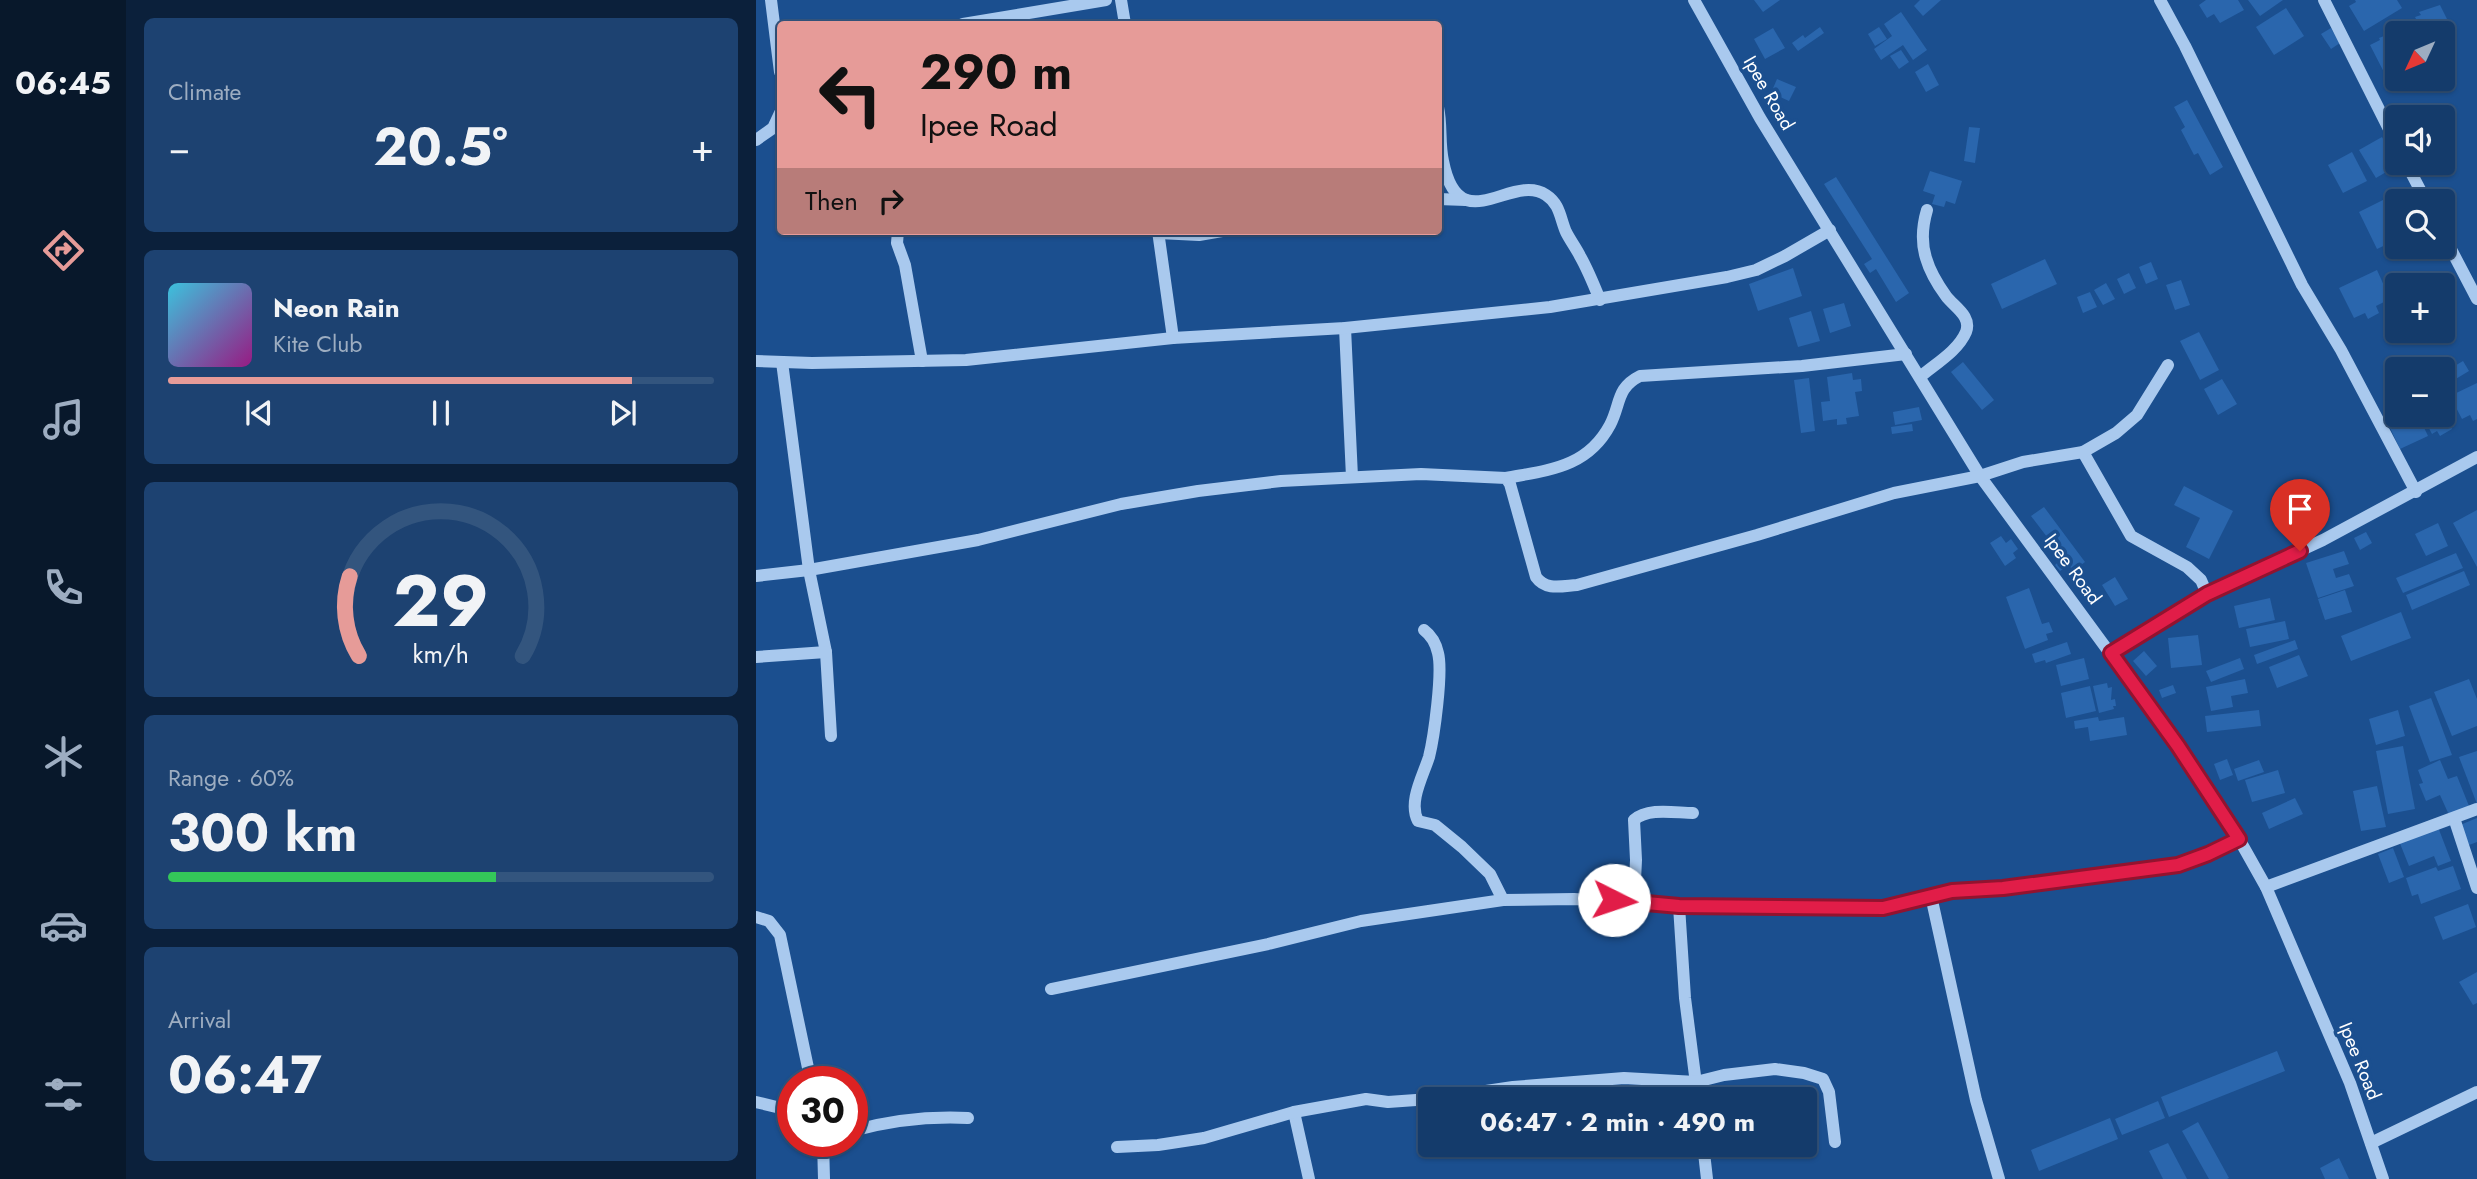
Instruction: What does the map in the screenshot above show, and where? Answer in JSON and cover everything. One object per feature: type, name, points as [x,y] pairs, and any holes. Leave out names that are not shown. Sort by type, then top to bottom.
[{"type":"street","points":[[771,0],[777,40]]},
{"type":"street","points":[[981,21],[1106,0]]},
{"type":"street","points":[[1121,0],[1124,21]]},
{"type":"street","name":"Ipee Road","points":[[1693,0],[1760,118],[1980,476],[2178,746],[2239,839],[2266,887],[2350,1083],[2383,1179]]},
{"type":"street","points":[[2160,0],[2302,285],[2341,350],[2416,492]]},
{"type":"street","points":[[2324,0],[2385,121]]},
{"type":"street","points":[[756,141],[773,128],[777,119]]},
{"type":"street","points":[[1442,124],[1443,160],[1453,187],[1467,200]]},
{"type":"street","points":[[1442,199],[1478,202],[1531,189],[1544,194],[1555,202],[1600,300]]},
{"type":"street","points":[[1920,377],[1952,350],[1966,332],[1967,325],[1958,308],[1941,289],[1925,257],[1922,240],[1927,211]]},
{"type":"street","points":[[756,361],[966,360],[1173,338],[1345,328],[1600,300],[1756,270],[1829,230]]},
{"type":"street","points":[[898,235],[897,243],[905,265],[922,361]]},
{"type":"street","points":[[1158,235],[1173,338]]},
{"type":"street","points":[[2455,257],[2477,299]]},
{"type":"street","points":[[1345,328],[1352,477]]},
{"type":"street","points":[[756,576],[809,570],[978,540],[1121,504],[1172,495],[1281,481],[1420,474],[1506,478],[1558,470],[1594,445],[1610,425],[1622,391],[1629,381],[1640,376],[1801,366],[1906,354]]},
{"type":"street","points":[[782,362],[809,570],[826,652],[831,736]]},
{"type":"street","points":[[1506,478],[1536,577],[1548,587],[1577,585],[1894,493],[1980,476],[2023,462],[2083,452],[2116,433],[2137,415],[2168,365]]},
{"type":"street","points":[[2083,452],[2131,536],[2187,567],[2201,580],[2207,594]]},
{"type":"street","points":[[2111,653],[2207,594],[2323,540],[2477,457]]},
{"type":"street","points":[[1424,630],[1434,640],[1440,665],[1433,742],[1415,801],[1414,814],[1418,821],[1435,825],[1490,874],[1503,900]]},
{"type":"street","points":[[756,657],[826,652]]},
{"type":"street","points":[[2266,887],[2477,809]]},
{"type":"street","points":[[1634,901],[1634,820],[1642,814],[1693,813]]},
{"type":"street","points":[[2454,818],[2477,888]]},
{"type":"street","points":[[1051,989],[1268,944],[1361,921],[1503,900],[1574,899],[1679,906],[1883,908],[1952,891],[2003,888],[2178,865],[2239,839]]},
{"type":"street","points":[[1931,896],[1976,1100],[1999,1179]]},
{"type":"street","points":[[1679,906],[1685,998],[1697,1087]]},
{"type":"street","points":[[756,917],[769,921],[780,935],[808,1066]]},
{"type":"street","points":[[1513,1087],[1624,1078],[1696,1082],[1743,1071],[1775,1069],[1804,1073],[1822,1079],[1829,1092],[1835,1142]]},
{"type":"street","points":[[2371,1143],[2477,1092]]},
{"type":"street","points":[[1117,1147],[1158,1145],[1204,1138],[1294,1112],[1366,1099],[1388,1102],[1418,1100]]},
{"type":"street","points":[[756,1102],[777,1107]]},
{"type":"street","points":[[1294,1112],[1309,1179]]},
{"type":"street","points":[[868,1127],[926,1116],[968,1118]]},
{"type":"street","points":[[823,1157],[824,1179]]},
{"type":"street","points":[[1704,1157],[1707,1179]]},
{"type":"building","points":[[1754,0],[1780,0],[1763,12]]},
{"type":"building","points":[[1920,0],[1941,0],[1923,16],[1914,6]]},
{"type":"building","points":[[2206,0],[2238,0],[2244,10],[2220,23],[2214,14],[2207,18],[2199,5]]},
{"type":"building","points":[[2248,0],[2283,0],[2260,16]]},
{"type":"building","points":[[2355,0],[2397,0],[2402,8],[2364,31],[2349,6],[2356,2]]},
{"type":"building","points":[[2440,5],[2448,21],[2417,21],[2415,17],[2421,15],[2419,12]]},
{"type":"building","points":[[2286,8],[2304,36],[2274,55],[2256,27]]},
{"type":"building","points":[[1901,12],[1927,50],[1913,60],[1903,45],[1881,60],[1874,49],[1892,36],[1884,24]]},
{"type":"building","points":[[1820,27],[1824,33],[1798,51],[1792,43],[1803,35],[1805,38]]},
{"type":"building","points":[[1879,27],[1887,39],[1875,46],[1868,34]]},
{"type":"building","points":[[1773,28],[1785,48],[1765,59],[1754,39]]},
{"type":"building","points":[[2331,28],[2340,43],[2331,49],[2321,34]]},
{"type":"building","points":[[2385,36],[2385,74],[2370,45],[2380,40],[2379,38]]},
{"type":"building","points":[[1901,50],[1909,62],[1899,69],[1890,56]]},
{"type":"building","points":[[1928,64],[1939,85],[1926,92],[1915,72]]},
{"type":"building","points":[[1777,79],[1796,87],[1789,101],[1771,93]]},
{"type":"building","points":[[2187,100],[2223,167],[2210,175],[2198,153],[2194,155],[2181,130],[2185,127],[2174,107]]},
{"type":"building","points":[[1969,127],[1980,128],[1975,163],[1964,161]]},
{"type":"building","points":[[2382,137],[2385,142],[2385,173],[2376,178],[2359,150]]},
{"type":"building","points":[[2352,152],[2367,181],[2343,193],[2328,165]]},
{"type":"building","points":[[1930,171],[1962,181],[1955,204],[1946,201],[1944,207],[1932,204],[1935,195],[1923,191]]},
{"type":"building","points":[[1836,177],[1909,293],[1896,302],[1876,269],[1870,273],[1864,264],[1872,259],[1824,184]]},
{"type":"building","points":[[2385,199],[2385,245],[2377,249],[2359,212]]},
{"type":"building","points":[[2045,259],[2057,284],[2002,309],[1991,284]]},
{"type":"building","points":[[2151,262],[2158,279],[2146,284],[2139,267]]},
{"type":"building","points":[[1793,268],[1802,296],[1758,311],[1749,284]]},
{"type":"building","points":[[2377,270],[2385,288],[2385,302],[2376,306],[2379,313],[2368,319],[2365,313],[2354,318],[2339,288]]},
{"type":"building","points":[[2129,273],[2136,288],[2124,294],[2117,279]]},
{"type":"building","points":[[2181,280],[2190,305],[2175,310],[2166,285]]},
{"type":"building","points":[[2106,283],[2115,299],[2103,305],[2094,290]]},
{"type":"building","points":[[2090,292],[2097,307],[2083,313],[2077,297]]},
{"type":"building","points":[[1844,303],[1851,326],[1830,333],[1823,309]]},
{"type":"building","points":[[1811,311],[1820,341],[1798,347],[1789,318]]},
{"type":"building","points":[[2199,332],[2219,370],[2200,380],[2180,341]]},
{"type":"building","points":[[2463,361],[2469,371],[2455,379],[2455,366]]},
{"type":"building","points":[[1963,362],[1994,400],[1982,410],[1951,372]]},
{"type":"building","points":[[1852,373],[1853,380],[1861,379],[1862,391],[1855,392],[1859,416],[1846,418],[1847,424],[1837,425],[1837,419],[1823,421],[1821,402],[1830,401],[1827,377]]},
{"type":"building","points":[[1809,378],[1815,431],[1801,433],[1794,380]]},
{"type":"building","points":[[2222,379],[2237,404],[2218,415],[2204,389]]},
{"type":"building","points":[[2477,383],[2477,419],[2473,421],[2470,415],[2462,419],[2455,406],[2455,394]]},
{"type":"building","points":[[1919,407],[1922,420],[1895,425],[1893,412]]},
{"type":"building","points":[[1912,424],[1913,431],[1892,434],[1891,427]]},
{"type":"building","points":[[2390,427],[2424,427],[2428,436],[2400,449]]},
{"type":"building","points":[[2428,427],[2452,429],[2440,436],[2437,431],[2432,434]]},
{"type":"building","points":[[2184,486],[2233,511],[2209,559],[2186,547],[2200,518],[2174,505]]},
{"type":"building","points":[[2044,507],[2085,562],[2073,571],[2069,565],[2060,571],[2055,565],[2063,558],[2031,516]]},
{"type":"building","points":[[2477,510],[2477,567],[2453,523]]},
{"type":"building","points":[[2438,523],[2448,546],[2426,556],[2415,534]]},
{"type":"building","points":[[2366,532],[2372,543],[2360,550],[2354,538]]},
{"type":"building","points":[[2001,536],[2006,543],[2011,539],[2018,549],[2013,553],[2016,558],[2005,566],[1990,543]]},
{"type":"building","points":[[2344,551],[2349,564],[2333,569],[2336,578],[2349,574],[2354,586],[2318,598],[2306,563]]},
{"type":"building","points":[[2456,553],[2463,568],[2403,593],[2396,578]]},
{"type":"building","points":[[2464,571],[2470,585],[2412,610],[2406,595]]},
{"type":"building","points":[[2115,577],[2128,599],[2115,606],[2102,585]]},
{"type":"building","points":[[2029,588],[2042,624],[2049,622],[2053,632],[2046,634],[2048,640],[2025,649],[2006,597]]},
{"type":"building","points":[[2345,590],[2352,612],[2325,620],[2318,599]]},
{"type":"building","points":[[2270,598],[2275,620],[2239,628],[2234,606]]},
{"type":"building","points":[[2401,612],[2411,638],[2351,661],[2341,636]]},
{"type":"building","points":[[2285,621],[2289,639],[2250,647],[2246,629]]},
{"type":"building","points":[[2198,635],[2202,665],[2171,668],[2168,638]]},
{"type":"building","points":[[2295,640],[2298,649],[2257,664],[2254,655]]},
{"type":"building","points":[[2067,642],[2071,654],[2046,663],[2045,660],[2035,663],[2032,654]]},
{"type":"building","points":[[2144,651],[2157,666],[2146,676],[2133,661]]},
{"type":"building","points":[[2299,655],[2308,676],[2277,688],[2269,667]]},
{"type":"building","points":[[2084,658],[2089,679],[2061,686],[2056,665]]},
{"type":"building","points":[[2240,658],[2244,669],[2211,682],[2206,671]]},
{"type":"building","points":[[2245,679],[2248,693],[2231,696],[2233,707],[2211,711],[2206,687]]},
{"type":"building","points":[[2469,679],[2477,699],[2477,726],[2452,736],[2434,692]]},
{"type":"building","points":[[2107,683],[2108,688],[2112,687],[2111,700],[2115,699],[2116,706],[2099,713],[2093,686]]},
{"type":"building","points":[[2173,685],[2176,693],[2162,698],[2159,690]]},
{"type":"building","points":[[2090,686],[2096,711],[2066,718],[2061,693]]},
{"type":"building","points":[[2431,698],[2452,755],[2430,762],[2409,706]]},
{"type":"building","points":[[2259,710],[2261,726],[2207,732],[2205,716]]},
{"type":"building","points":[[2398,710],[2405,736],[2376,745],[2369,719]]},
{"type":"building","points":[[2098,717],[2099,721],[2124,717],[2127,735],[2090,741],[2088,727],[2075,729],[2074,721]]},
{"type":"building","points":[[2403,746],[2415,809],[2388,814],[2376,751]]},
{"type":"building","points":[[2477,751],[2477,804],[2459,757]]},
{"type":"building","points":[[2227,759],[2233,775],[2220,780],[2214,764]]},
{"type":"building","points":[[2259,760],[2264,772],[2238,781],[2234,769]]},
{"type":"building","points":[[2440,760],[2448,779],[2457,776],[2469,806],[2449,815],[2440,795],[2426,801],[2419,784],[2423,783],[2418,770]]},
{"type":"building","points":[[2278,770],[2285,793],[2252,802],[2245,780]]},
{"type":"building","points":[[2377,786],[2386,827],[2361,831],[2353,791]]},
{"type":"building","points":[[2295,798],[2303,814],[2269,829],[2262,813]]},
{"type":"building","points":[[2477,818],[2477,842],[2469,845],[2460,825]]},
{"type":"building","points":[[2438,827],[2451,861],[2438,866],[2434,856],[2409,866],[2399,841]]},
{"type":"building","points":[[2393,848],[2404,877],[2389,883],[2378,854]]},
{"type":"building","points":[[2453,866],[2461,889],[2421,904],[2418,894],[2412,896],[2406,878],[2436,867],[2438,871]]},
{"type":"building","points":[[2468,904],[2476,927],[2443,940],[2434,917]]},
{"type":"building","points":[[2477,972],[2477,1003],[2473,1005],[2459,982]]},
{"type":"building","points":[[2277,1051],[2285,1071],[2169,1117],[2161,1097]]},
{"type":"building","points":[[2158,1101],[2165,1118],[2122,1135],[2115,1119]]},
{"type":"building","points":[[2110,1118],[2118,1139],[2039,1171],[2031,1150]]},
{"type":"building","points":[[2198,1122],[2229,1178],[2209,1179],[2182,1131]]},
{"type":"building","points":[[2168,1143],[2187,1179],[2163,1179],[2149,1151]]},
{"type":"building","points":[[2339,1158],[2349,1179],[2325,1179],[2320,1168]]},
{"type":"route","points":[[1614,900],[1679,906],[1883,908],[1952,891],[2003,888],[2178,865],[2239,839],[2178,746],[2111,653],[2207,594],[2300,551]]}]
